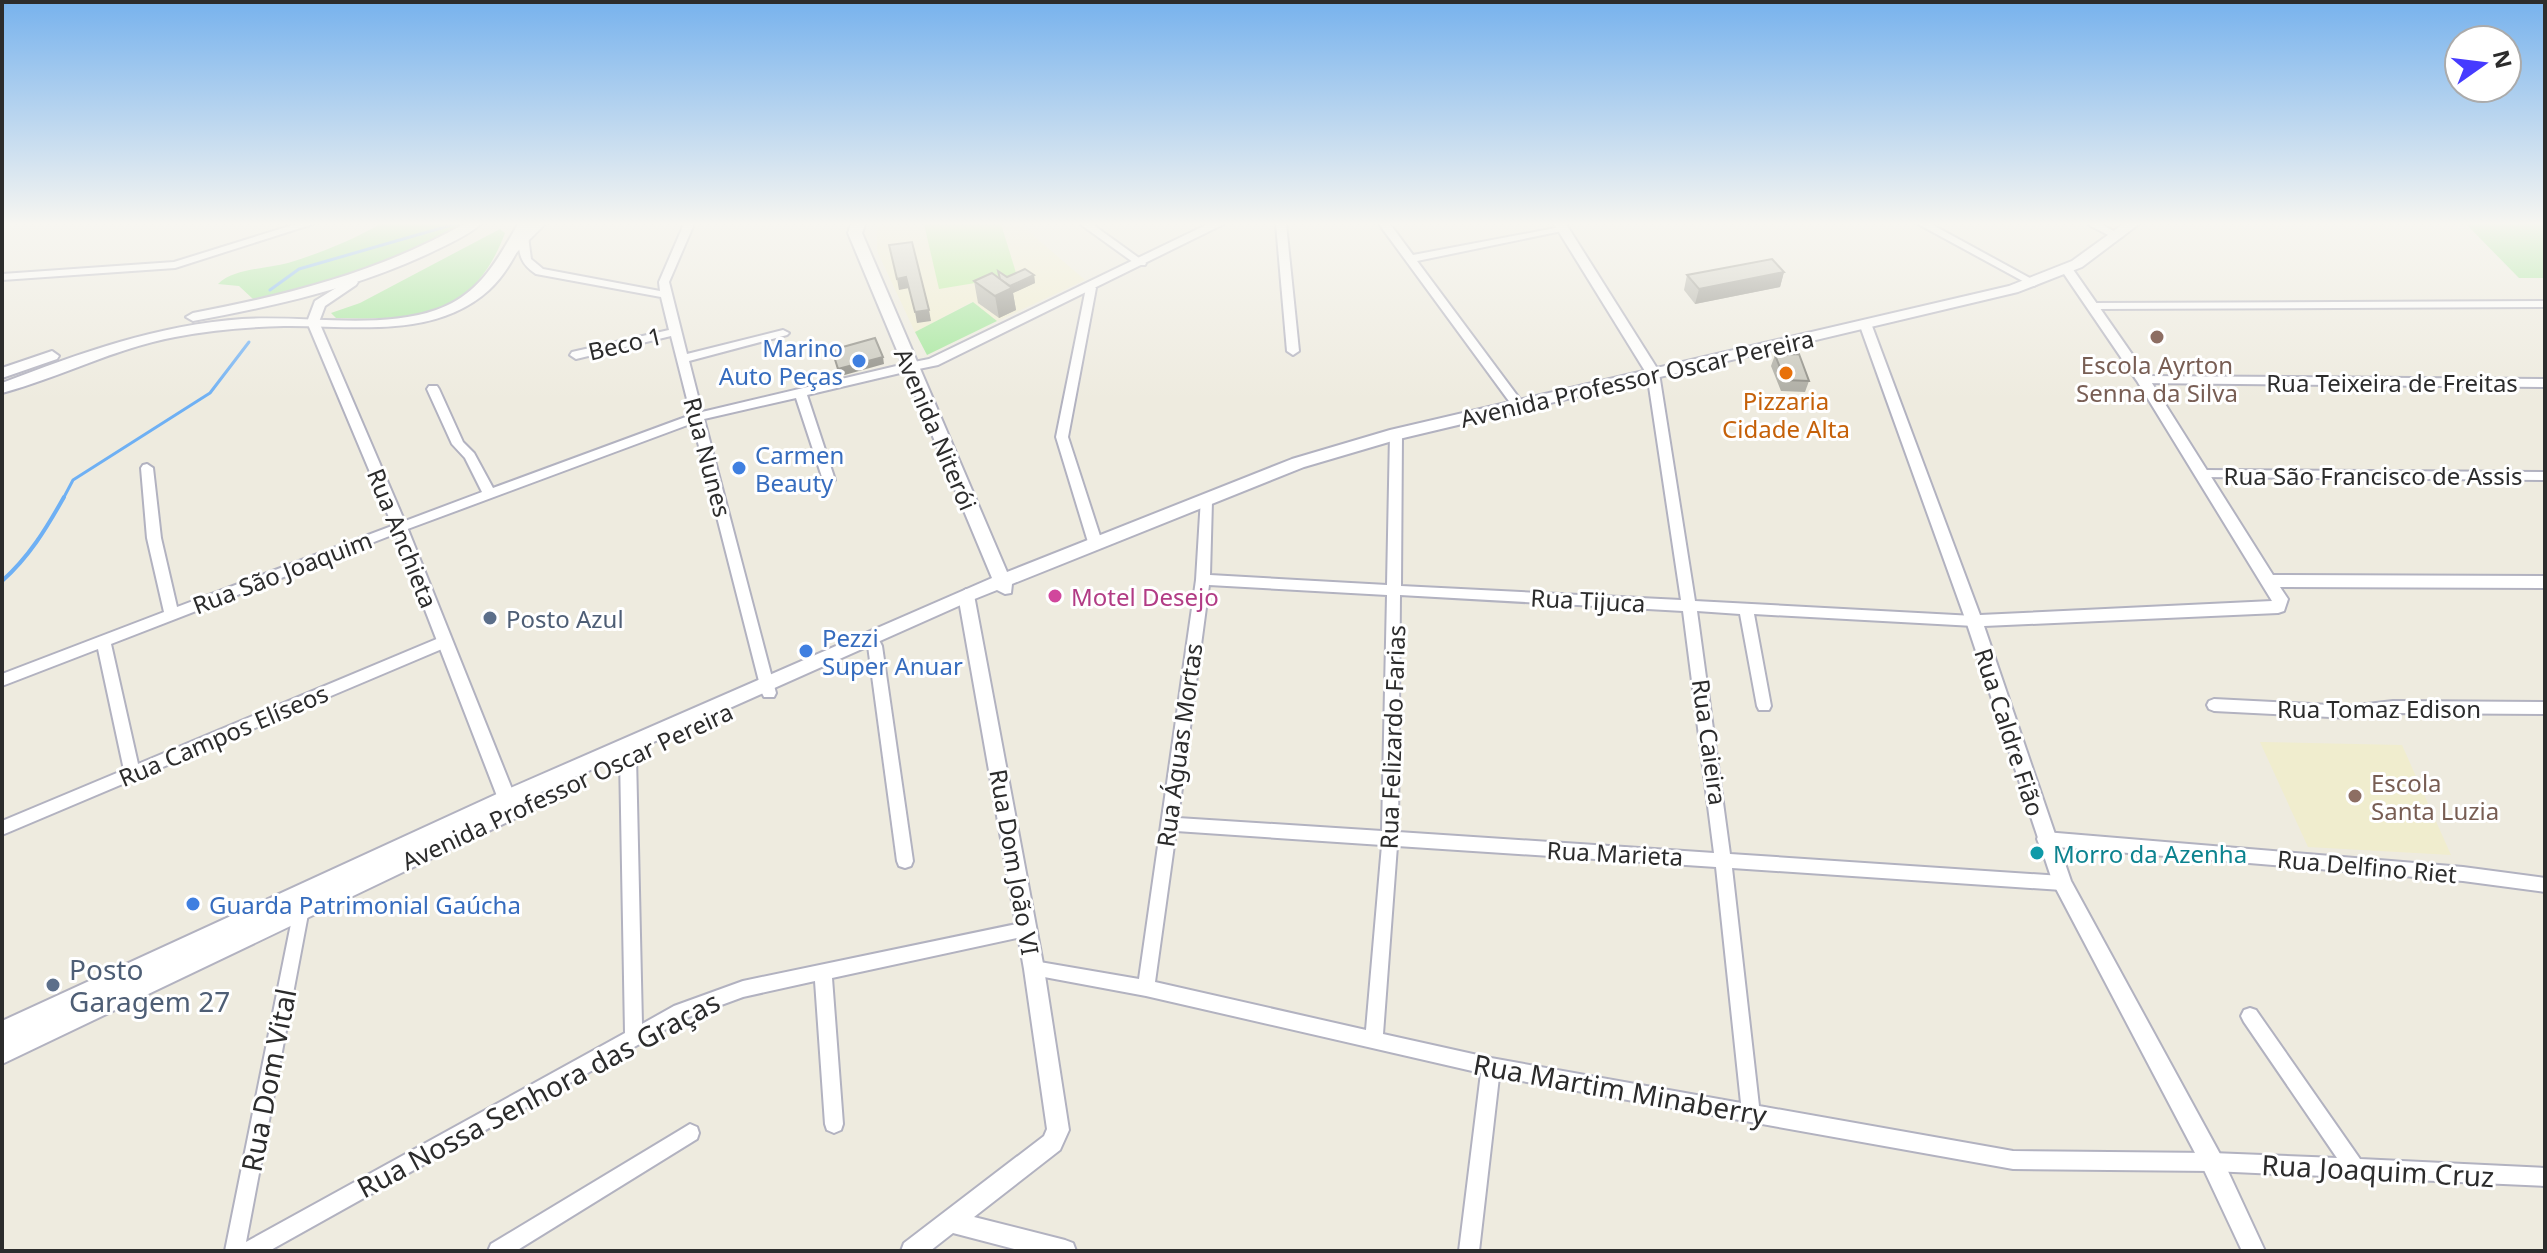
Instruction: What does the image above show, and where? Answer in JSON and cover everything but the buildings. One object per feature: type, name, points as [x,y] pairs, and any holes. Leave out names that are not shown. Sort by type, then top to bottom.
[{"type":"main road","points":[[2,373],[135,330],[289,300],[350,282]]},
{"type":"main road","points":[[2,388],[155,336],[246,323],[401,322],[448,311],[482,290],[487,282]]},
{"type":"main road","name":"Avenida Niterói","points":[[875,282],[1003,584]]},
{"type":"main road","name":"Avenida Professor Oscar Pereira","points":[[2,1032],[1095,542],[1298,463],[1396,434],[1866,326],[2034,283]]},
{"type":"main road","name":"Avenida Professor Oscar Pereira","points":[[1003,584],[1105,547],[1137,528]]},
{"type":"main road","name":"Avenida Professor Oscar Pereira","points":[[2,1053],[509,805],[628,756],[768,688],[875,646],[967,600]]},
{"type":"street","points":[[313,322],[319,304],[351,282]]},
{"type":"street","points":[[597,282],[666,295]]},
{"type":"street","name":"Rua Nunes","points":[[664,282],[674,332],[768,688]]},
{"type":"street","points":[[909,367],[933,362],[1102,282]]},
{"type":"street","points":[[1287,282],[1293,351]]},
{"type":"street","points":[[1428,282],[1518,405]]},
{"type":"street","points":[[1596,282],[1653,373]]},
{"type":"street","points":[[1974,621],[2278,607],[2280,599],[2143,380],[2077,282]]},
{"type":"street","points":[[1091,288],[1062,437],[1095,542]]},
{"type":"street","points":[[2094,306],[2545,304]]},
{"type":"street","name":"Rua Anchieta","points":[[313,322],[400,527],[509,805]]},
{"type":"street","name":"Rua Caldre Fião","points":[[1866,326],[1974,621],[2062,883],[2212,1162],[2254,1251]]},
{"type":"street","name":"Beco 1","points":[[576,355],[674,332]]},
{"type":"street","points":[[682,359],[783,333]]},
{"type":"street","name":"Rua São Joaquim","points":[[2,680],[400,527],[698,417],[909,367]]},
{"type":"street","name":"Rua Caieira","points":[[1653,373],[1691,606],[1726,859],[1751,1113]]},
{"type":"street","name":"Rua Teixeira de Freitas","points":[[2143,380],[2545,383]]},
{"type":"street","points":[[433,389],[458,444],[470,456],[490,494]]},
{"type":"street","points":[[801,394],[829,480]]},
{"type":"street","name":"Rua Felizardo Farias","points":[[1374,1040],[1390,839],[1397,589],[1396,434]]},
{"type":"street","points":[[147,468],[154,538],[172,615]]},
{"type":"street","name":"Rua São Francisco de Assis","points":[[2201,474],[2545,476]]},
{"type":"street","name":"Rua Águas Mortas","points":[[1146,988],[1203,580],[1206,501]]},
{"type":"street","name":"Rua Tijuca","points":[[1203,580],[1974,621]]},
{"type":"street","points":[[2267,581],[2545,582]]},
{"type":"street","name":"Rua Dom João VI","points":[[952,1222],[1052,1143],[1058,1130],[1034,969],[967,600]]},
{"type":"street","points":[[1746,609],[1764,706]]},
{"type":"street","points":[[103,641],[132,773]]},
{"type":"street","name":"Rua Campos Elíseos","points":[[2,828],[444,642]]},
{"type":"street","points":[[875,646],[905,861]]},
{"type":"street","name":"Rua Tomaz Edison","points":[[2214,705],[2350,712],[2393,707],[2545,708]]},
{"type":"street","points":[[628,756],[634,1038]]},
{"type":"street","name":"Rua Marieta","points":[[1168,824],[2062,883]]},
{"type":"street","name":"Rua Delfino Riet","points":[[2045,839],[2463,874],[2545,885]]},
{"type":"street","name":"Rua Dom Vital","points":[[235,1251],[301,909]]},
{"type":"street","name":"Rua Nossa Senhora das Graças","points":[[250,1251],[680,1012],[730,992],[1026,929]]},
{"type":"street","name":"Rua Martim Minaberry","points":[[1034,969],[1146,988],[1491,1067],[2013,1160],[2212,1162]]},
{"type":"street","points":[[823,973],[834,1124]]},
{"type":"street","points":[[2250,1016],[2355,1169]]},
{"type":"street","points":[[1469,1251],[1491,1067]]},
{"type":"street","points":[[498,1251],[690,1133]]},
{"type":"street","name":"Rua Joaquim Cruz","points":[[2212,1162],[2545,1177]]},
{"type":"street","points":[[912,1251],[952,1222],[1065,1251]]},
{"type":"shaded area","points":[[892,282],[1080,282],[997,321],[972,302],[915,332]]},
{"type":"shaded area","name":"Escola Santa Luzia","points":[[2260,742],[2402,745],[2451,855],[2308,847]]},
{"type":"green space","points":[[332,282],[253,299],[239,286],[218,284]]},
{"type":"green space","points":[[399,282],[475,282],[459,298],[417,314],[392,318],[336,318],[331,313],[360,303]]},
{"type":"green space","points":[[937,282],[978,282],[939,289]]},
{"type":"green space","points":[[973,302],[997,321],[927,355],[915,332]]},
{"type":"waterway","points":[[270,290],[280,282]]},
{"type":"waterway","points":[[63,499],[73,480],[210,393],[249,342]]},
{"type":"waterway","points":[[2,581],[36,542],[64,497]]},
{"type":"place","name":"Escola Ayrton Senna da Silva","points":[[2157,337]]},
{"type":"place","name":"Marino Auto Peças","points":[[859,361]]},
{"type":"place","name":"Pizzaria Cidade Alta","points":[[1786,373]]},
{"type":"place","name":"Carmen Beauty","points":[[739,468]]},
{"type":"place","name":"Motel Desejo","points":[[1055,596]]},
{"type":"place","name":"Posto Azul","points":[[490,618]]},
{"type":"place","name":"Pezzi Super Anuar","points":[[806,651]]},
{"type":"place","name":"Escola Santa Luzia","points":[[2355,796]]},
{"type":"place","name":"Morro da Azenha","points":[[2037,853]]},
{"type":"place","name":"Guarda Patrimonial Gaúcha","points":[[193,904]]},
{"type":"place","name":"Posto Garagem 27","points":[[53,985]]}]
